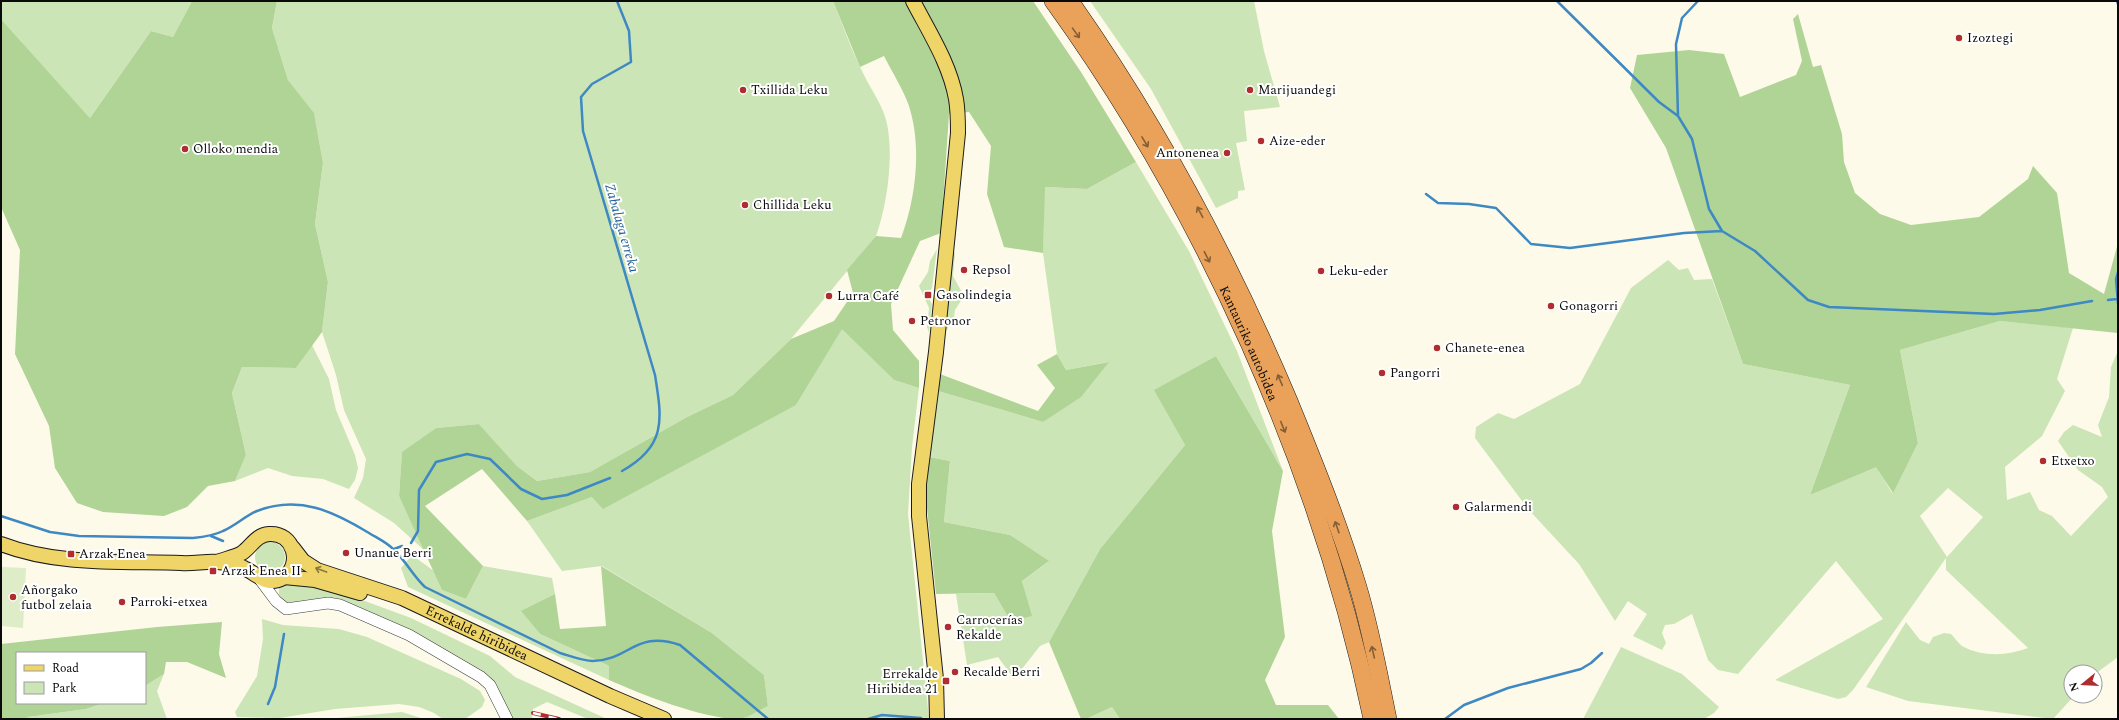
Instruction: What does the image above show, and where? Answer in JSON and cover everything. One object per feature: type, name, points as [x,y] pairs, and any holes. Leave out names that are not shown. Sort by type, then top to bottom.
[{"type":"highway","name":"Kantauriko autobidea","points":[[1053,1],[1084,44],[1152,153],[1213,270],[1257,363],[1299,467],[1322,531],[1372,719]]},
{"type":"highway","name":"Kantauriko autobidea","points":[[1070,1],[1128,88],[1183,180],[1226,263],[1270,357],[1314,461],[1358,588],[1388,719]]},
{"type":"main road","points":[[913,1],[941,57],[949,77],[956,99],[958,133],[936,352],[918,484],[919,516],[936,679],[937,719]]},
{"type":"main road","points":[[1,544],[39,555],[78,560],[185,563],[217,562],[244,568],[256,576],[270,581],[281,579],[293,567],[294,554],[288,541],[275,534],[262,535],[242,552],[217,562]]},
{"type":"main road","points":[[250,545],[248,562],[256,576]]},
{"type":"main road","name":"Errekalde hiribidea","points":[[292,547],[302,561],[317,570],[402,598],[610,696],[664,719]]},
{"type":"main road","name":"Errekalde hiribidea","points":[[281,579],[315,580],[417,613],[612,705],[646,719]]},
{"type":"main road","points":[[936,679],[944,719]]},
{"type":"street","points":[[256,576],[286,609],[328,603],[340,605],[409,635],[481,677],[490,685],[507,719]]},
{"type":"street","points":[[274,597],[281,579]]},
{"type":"green space","points":[[1,1],[192,1],[173,37],[151,31],[90,118],[1,19]]},
{"type":"green space","points":[[192,1],[277,1],[272,28],[288,80],[314,113],[323,163],[315,224],[328,282],[322,332],[296,368],[242,367],[232,393],[246,455],[235,481],[208,486],[187,507],[164,516],[103,512],[77,503],[55,468],[49,426],[15,354],[20,250],[1,207],[1,19],[90,118],[151,31],[173,37]]},
{"type":"green space","points":[[277,1],[833,1],[856,57],[880,105],[887,124],[890,151],[888,181],[880,224],[876,236],[791,339],[733,395],[687,417],[590,472],[537,481],[517,466],[479,424],[436,428],[402,453],[399,496],[425,551],[394,523],[354,498],[363,478],[366,459],[344,410],[336,375],[322,332],[328,282],[315,224],[323,163],[314,114],[288,80],[272,28]]},
{"type":"green space","points":[[833,1],[1033,1],[1081,72],[1136,162],[1087,189],[1045,187],[1043,253],[1004,247],[987,194],[991,146],[969,112],[949,114],[941,233],[920,241],[891,304],[893,330],[919,361],[919,388],[894,380],[842,329],[796,405],[603,509],[592,497],[527,521],[482,469],[425,506],[483,566],[466,599],[442,590],[399,496],[402,452],[436,428],[479,424],[517,466],[537,481],[590,472],[687,417],[733,395],[791,339],[834,321],[853,293],[847,270],[876,236],[901,238],[914,189],[916,172],[915,138],[909,106],[901,87],[884,56],[860,67]]},
{"type":"green space","points":[[1090,1],[1254,1],[1264,51],[1280,107],[1244,111],[1247,141],[1236,143],[1245,190],[1238,191],[1238,198],[1216,208],[1151,89]]},
{"type":"green space","points":[[1798,14],[1813,67],[1821,65],[1842,134],[1844,162],[1855,193],[1880,214],[1911,225],[1979,217],[2028,179],[2033,166],[2057,193],[2069,273],[2104,294],[2118,243],[2118,333],[2000,321],[1900,350],[1918,443],[1893,493],[1876,467],[1810,495],[1850,385],[1743,364],[1666,148],[1630,88],[1637,55],[1689,50],[1724,54],[1740,97],[1796,75],[1802,61],[1793,19]]},
{"type":"green space","points":[[1136,162],[1189,251],[1237,351],[1283,471],[1216,356],[1155,390],[1185,445],[1100,549],[1049,642],[1040,646],[1014,679],[998,657],[967,665],[956,594],[994,593],[1011,622],[1031,616],[1022,581],[1048,562],[1010,535],[944,522],[950,461],[929,457],[938,391],[1043,422],[1108,362],[1066,370],[1057,354],[1043,253],[1044,187],[1087,189]]},
{"type":"green space","points":[[937,249],[932,288],[930,291],[927,291],[927,298],[932,304],[929,333],[927,327],[929,308],[919,286],[928,272],[930,261]]},
{"type":"green space","points":[[953,249],[955,254],[953,276],[964,296],[955,310],[954,318],[945,333]]},
{"type":"green space","points":[[1668,260],[1679,270],[1688,268],[1694,280],[1712,279],[1743,364],[1850,385],[1810,495],[1876,466],[1892,493],[1918,443],[1900,350],[2000,321],[2073,328],[2057,379],[2065,391],[2042,436],[2005,467],[2007,500],[2030,492],[2039,510],[2052,516],[2071,536],[2108,497],[2102,487],[2078,470],[2058,441],[2064,432],[2073,425],[2102,437],[2098,425],[2109,397],[2111,367],[2118,351],[2118,657],[2103,668],[2103,664],[2063,664],[2063,704],[2067,704],[2053,719],[1908,701],[1866,687],[1906,622],[1920,640],[1929,644],[1933,637],[1944,633],[1951,634],[1962,646],[1970,650],[1986,654],[2012,653],[2028,648],[1946,570],[1946,558],[1853,690],[1846,697],[1838,699],[1775,680],[1883,619],[1836,561],[1738,674],[1718,670],[1708,660],[1692,614],[1674,624],[1665,625],[1662,633],[1666,643],[1662,650],[1633,636],[1647,614],[1628,601],[1615,621],[1579,564],[1528,509],[1475,438],[1476,427],[1498,413],[1514,419],[1580,384],[1631,288]],"holes":[[[1948,488],[1983,517],[1947,557],[1920,516]]]},
{"type":"green space","points":[[842,328],[894,380],[919,388],[912,447],[908,514],[929,719],[740,719],[768,706],[764,675],[712,633],[602,566],[562,571],[527,521],[592,497],[796,405]]},
{"type":"green space","points":[[312,345],[329,379],[336,410],[355,455],[358,468],[355,480],[349,489],[323,479],[292,476],[268,468],[235,481],[246,455],[232,393],[242,367],[296,368]]},
{"type":"green space","points":[[1057,354],[1066,370],[1109,362],[1081,397],[1043,422],[938,391],[940,374],[1038,411],[1055,388],[1037,365]]},
{"type":"green space","points":[[1216,356],[1283,471],[1272,531],[1285,637],[1265,680],[1276,705],[1328,705],[1339,719],[1120,719],[1112,707],[1086,719],[1081,719],[1049,642],[1100,549],[1185,445],[1154,390]]},
{"type":"green space","points":[[929,457],[950,461],[944,522],[1010,535],[1049,561],[1022,581],[1032,616],[1011,622],[994,593],[936,594],[926,499]]},
{"type":"green space","points":[[270,542],[276,543],[284,551],[284,563],[276,571],[270,572],[264,571],[256,563],[255,557],[256,551],[264,543]]},
{"type":"green space","points":[[412,555],[434,571],[442,590],[466,599],[483,566],[552,578],[555,594],[522,612],[540,634],[609,666],[609,680],[408,587],[401,568]]},
{"type":"green space","points":[[601,566],[712,633],[764,675],[768,706],[740,719],[726,718],[692,711],[638,692],[609,680],[609,666],[540,634],[521,611],[555,594],[560,629],[606,626]]},
{"type":"green space","name":"Añorgako futbol zelaia","points":[[1,567],[26,568],[23,628],[1,626]]},
{"type":"green space","points":[[284,584],[327,587],[411,618],[490,656],[515,677],[607,719],[588,719],[547,702],[533,709],[532,719],[512,719],[498,690],[367,611],[285,602],[281,600],[279,595],[279,588]]},
{"type":"green space","points":[[262,619],[283,625],[339,629],[367,637],[461,679],[480,691],[485,700],[482,707],[465,719],[443,719],[434,713],[419,707],[399,704],[335,709],[280,718],[237,717],[235,712],[257,676],[263,639]]},
{"type":"green space","points":[[222,622],[219,654],[226,678],[187,662],[166,662],[164,674],[146,685],[146,652],[16,652],[16,704],[101,704],[86,709],[28,717],[26,719],[1,719],[1,644],[157,627]]},
{"type":"green space","points":[[1621,647],[1682,674],[1719,707],[1714,713],[1704,719],[1583,719]]},
{"type":"green space","points":[[164,674],[157,691],[167,719],[26,719],[28,717],[86,709],[101,704],[146,704],[146,685]]},
{"type":"green space","points":[[1112,707],[1120,719],[1086,719]]},
{"type":"green space","points":[[402,712],[424,719],[325,719]]},
{"type":"waterway","name":"Zabalaga erreka","points":[[617,1],[629,31],[631,62],[592,84],[581,97],[583,131],[655,375],[660,418],[654,441],[647,452],[637,462],[622,471]]},
{"type":"waterway","points":[[1557,1],[1659,102],[1678,116],[1692,139],[1709,209],[1722,231],[1755,251],[1808,300],[1829,307],[1994,314],[2040,310],[2092,301]]},
{"type":"waterway","points":[[1678,116],[1676,44],[1682,18],[1698,1]]},
{"type":"waterway","points":[[1426,194],[1438,203],[1469,204],[1496,208],[1531,244],[1570,248],[1684,233],[1722,231]]},
{"type":"waterway","points":[[2118,272],[2116,279],[2118,304]]},
{"type":"waterway","points":[[2108,300],[2117,299]]},
{"type":"waterway","name":"Zabalaga erreka","points":[[411,543],[418,531],[419,490],[436,462],[467,454],[490,459],[521,489],[542,499],[567,495],[610,478]]},
{"type":"waterway","points":[[1,516],[50,532],[79,536],[193,538],[219,533],[253,513],[272,506],[301,505],[315,508],[342,518],[389,545],[425,587],[560,653],[593,661],[616,656],[642,643],[665,641],[680,645],[768,719]]},
{"type":"waterway","points":[[211,536],[223,541]]},
{"type":"waterway","name":"Zabalaga erreka","points":[[394,549],[402,546]]},
{"type":"waterway","points":[[268,704],[275,687],[284,634]]},
{"type":"waterway","points":[[1445,719],[1464,705],[1508,688],[1581,669],[1591,663],[1602,653]]},
{"type":"waterway","points":[[868,719],[882,715],[921,718]]},
{"type":"railway","points":[[533,713],[559,719]]},
{"type":"place","name":"Izoztegi","points":[[1959,38]]},
{"type":"place","name":"Txillida Leku","points":[[743,90]]},
{"type":"place","name":"Marijuandegi","points":[[1250,90]]},
{"type":"place","name":"Aize-eder","points":[[1261,141]]},
{"type":"place","name":"Olloko mendia","points":[[185,149]]},
{"type":"place","name":"Antonenea","points":[[1227,153]]},
{"type":"place","name":"Chillida Leku","points":[[745,205]]},
{"type":"place","name":"Repsol","points":[[964,270]]},
{"type":"place","name":"Leku-eder","points":[[1321,271]]},
{"type":"place","name":"Gasolindegia","points":[[928,295]]},
{"type":"place","name":"Lurra Café","points":[[829,296]]},
{"type":"place","name":"Gonagorri","points":[[1551,306]]},
{"type":"place","name":"Petronor","points":[[912,321]]},
{"type":"place","name":"Chanete-enea","points":[[1437,348]]},
{"type":"place","name":"Pangorri","points":[[1382,373]]},
{"type":"place","name":"Etxetxo","points":[[2043,461]]},
{"type":"place","name":"Galarmendi","points":[[1456,507]]},
{"type":"place","name":"Unanue Berri","points":[[346,553]]},
{"type":"place","name":"Arzak Enea","points":[[71,554]]},
{"type":"place","name":"Arzak Enea II","points":[[213,571]]},
{"type":"place","name":"Añorgako futbol zelaia","points":[[13,597]]},
{"type":"place","name":"Parroki-etxea","points":[[122,602]]},
{"type":"place","name":"Carrocerías Rekalde","points":[[948,627]]},
{"type":"place","name":"Recalde Berri","points":[[955,672]]},
{"type":"place","name":"Errekalde Hiribidea 21","points":[[946,681]]}]
